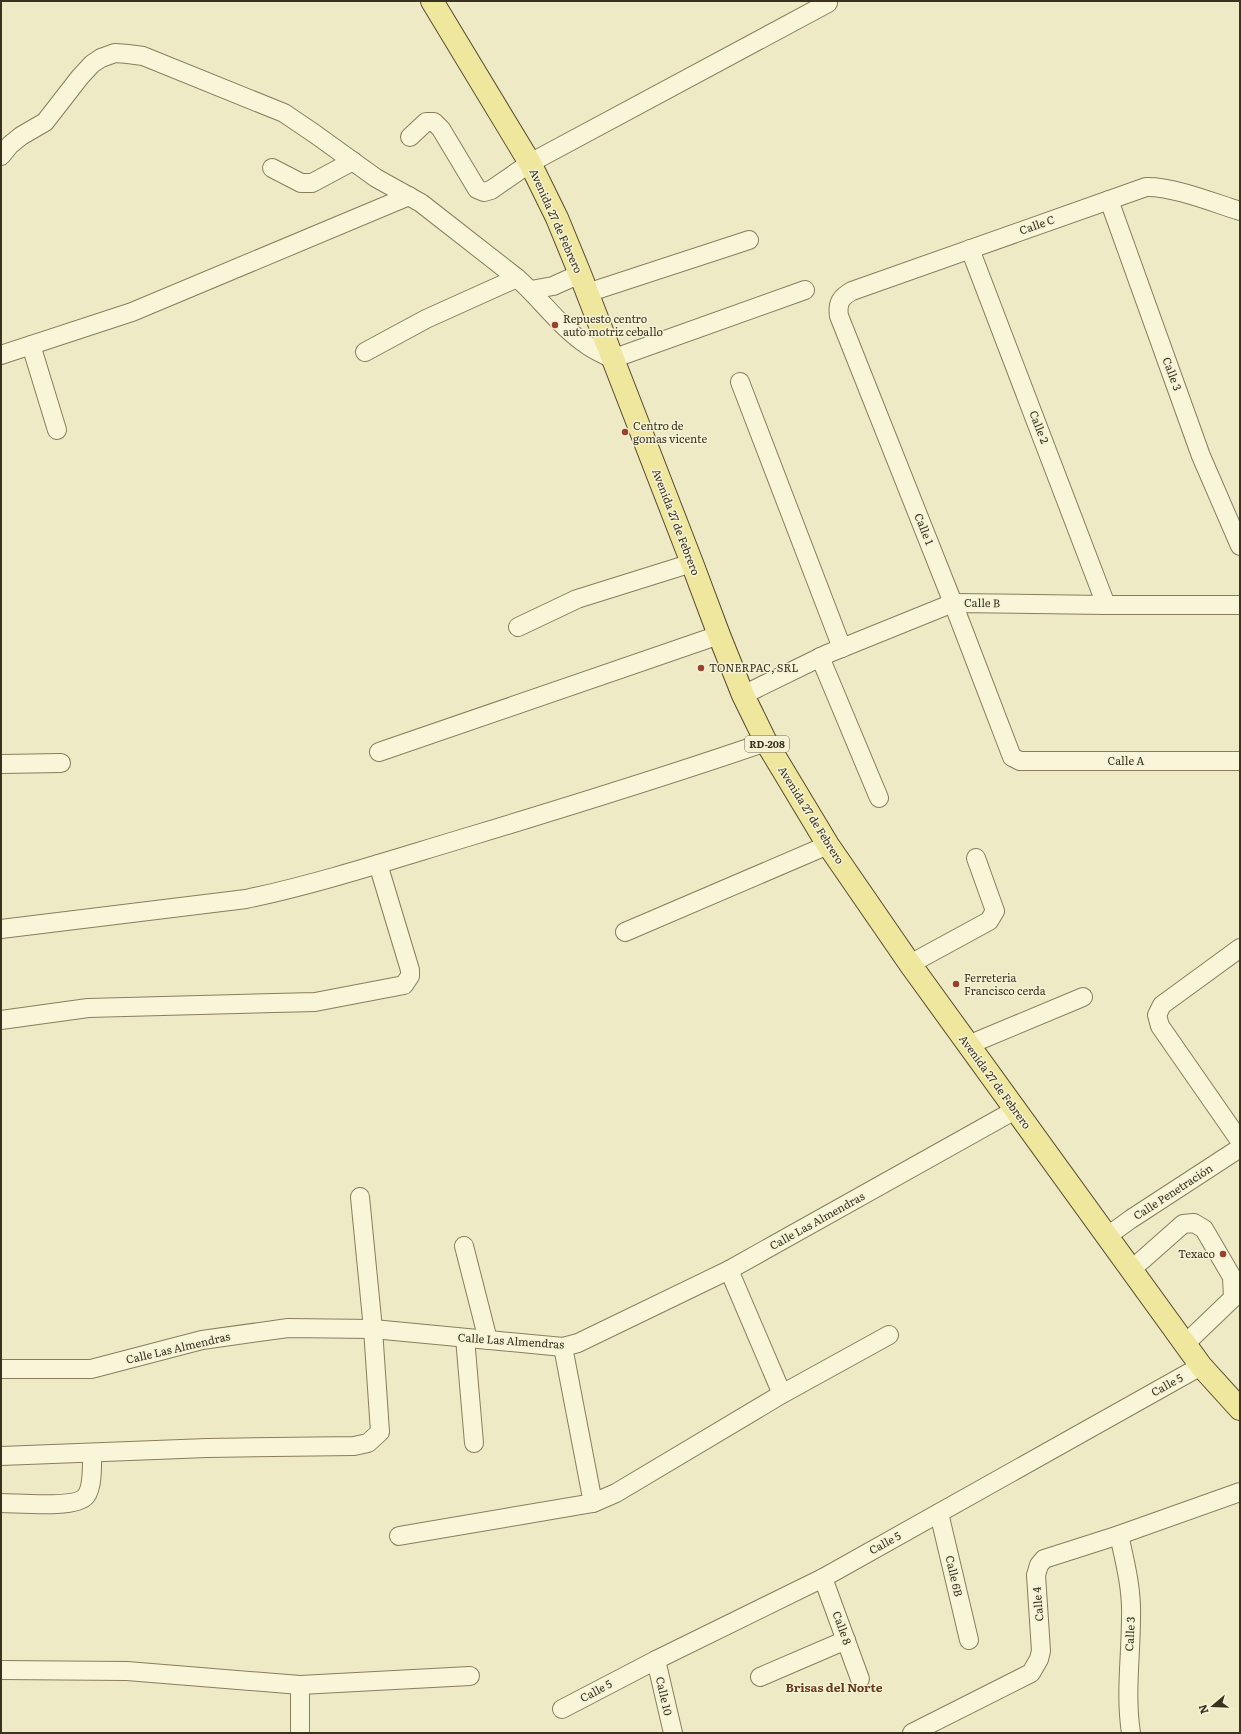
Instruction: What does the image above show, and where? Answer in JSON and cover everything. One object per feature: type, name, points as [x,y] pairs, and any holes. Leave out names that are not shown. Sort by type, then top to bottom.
[{"type":"main road","name":"Avenida 27 de Febrero","points":[[432,1],[530,163],[557,218],[584,283],[719,635],[743,695],[766,742],[828,844],[910,964],[1106,1237],[1201,1366],[1240,1409]]},
{"type":"street","points":[[410,137],[426,122],[434,122],[441,129],[477,189],[484,192],[491,190],[530,163],[828,3]]},
{"type":"street","points":[[1,156],[10,145],[21,136],[45,122],[92,64],[101,58],[115,54],[128,54],[149,59],[284,113],[392,188],[421,203],[531,290],[551,314],[586,345],[612,359],[805,290]]},
{"type":"street","points":[[272,168],[301,183],[312,183],[353,161]]},
{"type":"street","name":"Calle C","points":[[839,301],[852,291],[1146,187],[1157,187],[1240,211]]},
{"type":"street","points":[[1,355],[132,312],[409,196]]},
{"type":"street","name":"Calle 3","points":[[1109,200],[1201,456],[1240,546]]},
{"type":"street","points":[[531,290],[584,283],[749,240]]},
{"type":"street","name":"Calle 2","points":[[970,249],[1106,606]]},
{"type":"street","points":[[364,352],[426,319],[517,278]]},
{"type":"street","name":"Calle 1","points":[[839,301],[839,316],[953,603],[1012,757]]},
{"type":"street","points":[[31,345],[57,430]]},
{"type":"street","points":[[740,382],[842,648]]},
{"type":"street","points":[[518,627],[577,599],[692,563]]},
{"type":"street","name":"Calle B","points":[[743,695],[820,657],[953,603],[1106,606],[1240,605]]},
{"type":"street","points":[[379,752],[719,635]]},
{"type":"street","points":[[820,657],[879,798]]},
{"type":"street","points":[[1,930],[246,899],[280,892],[378,864],[640,784],[766,742]]},
{"type":"street","name":"Calle A","points":[[1012,757],[1020,761],[1240,761]]},
{"type":"street","points":[[1,764],[61,763]]},
{"type":"street","points":[[625,932],[828,844]]},
{"type":"street","points":[[910,964],[989,921],[995,911],[976,858]]},
{"type":"street","points":[[1,1020],[88,1008],[315,1002],[404,985],[410,976],[410,970],[378,864]]},
{"type":"street","points":[[1240,948],[1162,1005],[1157,1015],[1160,1026],[1240,1141]]},
{"type":"street","points":[[968,1045],[1083,997]]},
{"type":"street","name":"Calle Las Almendras","points":[[1,1369],[91,1368],[202,1340],[288,1328],[372,1329],[563,1347],[578,1343],[729,1270],[1015,1110]]},
{"type":"street","name":"Calle Penetración","points":[[1106,1237],[1240,1148]]},
{"type":"street","points":[[1,1456],[207,1448],[354,1446],[368,1443],[380,1432],[360,1197]]},
{"type":"street","points":[[1131,1270],[1183,1224],[1194,1223],[1204,1229],[1232,1277],[1233,1298],[1185,1344]]},
{"type":"street","points":[[464,1246],[488,1340]]},
{"type":"street","points":[[729,1270],[782,1394]]},
{"type":"street","points":[[399,1536],[593,1503],[616,1493],[782,1394],[889,1335]]},
{"type":"street","points":[[465,1338],[474,1443]]},
{"type":"street","points":[[563,1347],[593,1503]]},
{"type":"street","name":"Calle 5","points":[[562,1709],[656,1660],[823,1578],[1201,1366]]},
{"type":"street","points":[[1,1503],[69,1504],[81,1500],[87,1495],[91,1481],[92,1453]]},
{"type":"street","name":"Calle 4","points":[[912,1733],[1031,1673],[1039,1659],[1041,1651],[1036,1576],[1039,1565],[1044,1559],[1119,1535],[1240,1492]]},
{"type":"street","name":"Calle 6B","points":[[939,1513],[969,1640]]},
{"type":"street","name":"Calle 3","points":[[1119,1535],[1131,1599],[1132,1617],[1128,1680],[1131,1733]]},
{"type":"street","name":"Calle 8","points":[[823,1578],[860,1679]]},
{"type":"street","points":[[760,1677],[846,1640]]},
{"type":"street","name":"Calle 10","points":[[656,1660],[673,1733]]},
{"type":"street","points":[[1,1670],[127,1671],[300,1685],[470,1676]]},
{"type":"street","points":[[300,1685],[300,1733]]},
{"type":"place","name":"Repuesto centro auto motriz ceballo","points":[[555,325]]},
{"type":"place","name":"Centro de gomas vicente","points":[[625,432]]},
{"type":"place","name":"TONERPAC, SRL","points":[[701,668]]},
{"type":"place","name":"Ferreteria Francisco cerda","points":[[956,984]]},
{"type":"place","name":"Texaco","points":[[1223,1254]]},
{"type":"district","name":"Brisas del Norte","points":[[834,1688]]}]
